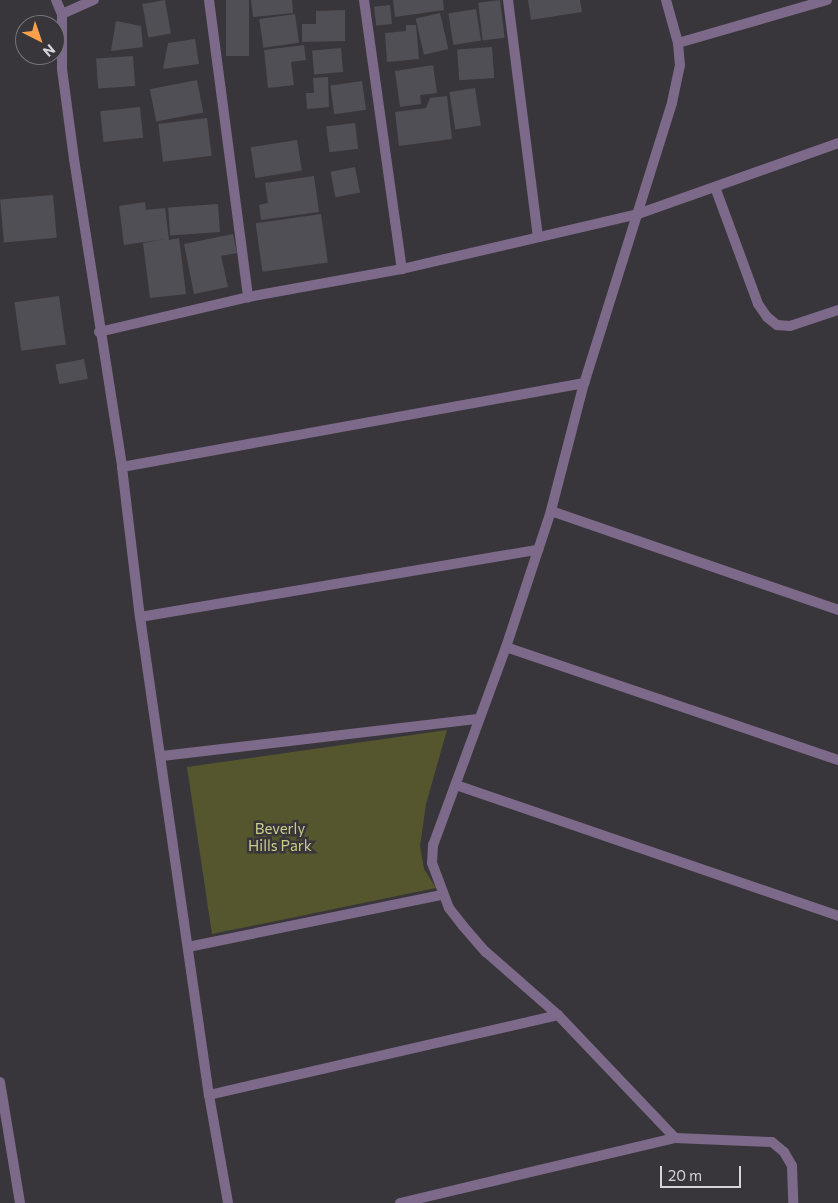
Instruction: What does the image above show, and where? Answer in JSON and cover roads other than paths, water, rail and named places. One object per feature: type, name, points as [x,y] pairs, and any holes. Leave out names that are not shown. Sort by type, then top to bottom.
[{"type":"street","points":[[56,0],[62,14],[62,69],[100,332],[122,467],[140,617],[162,756],[209,1095],[228,1203]]},
{"type":"street","points":[[62,14],[94,0]]},
{"type":"street","points":[[209,0],[248,297]]},
{"type":"street","points":[[364,0],[402,269]]},
{"type":"street","points":[[508,0],[538,236]]},
{"type":"street","points":[[666,0],[678,44],[680,65],[672,103],[584,384],[551,511],[506,647],[433,845],[432,863],[442,894],[449,908],[486,952],[558,1015],[675,1138]]},
{"type":"street","points":[[678,44],[828,0]]},
{"type":"street","points":[[100,332],[248,297],[402,269],[638,214],[838,143]]},
{"type":"street","points":[[715,187],[758,304],[767,317],[777,325],[790,326],[838,310]]},
{"type":"street","points":[[122,467],[584,384]]},
{"type":"street","points":[[551,511],[838,610]]},
{"type":"street","points":[[140,617],[538,550]]},
{"type":"street","points":[[506,647],[838,760]]},
{"type":"street","points":[[162,756],[478,719]]},
{"type":"street","points":[[456,785],[838,916]]},
{"type":"street","points":[[188,946],[442,894]]},
{"type":"street","points":[[209,1095],[558,1015]]},
{"type":"street","points":[[0,1082],[20,1203]]},
{"type":"street","points":[[400,1203],[675,1138],[772,1142],[784,1152],[792,1166],[793,1203]]},
{"type":"park label","name":"Beverly Hills Park","points":[[280,836]]}]
